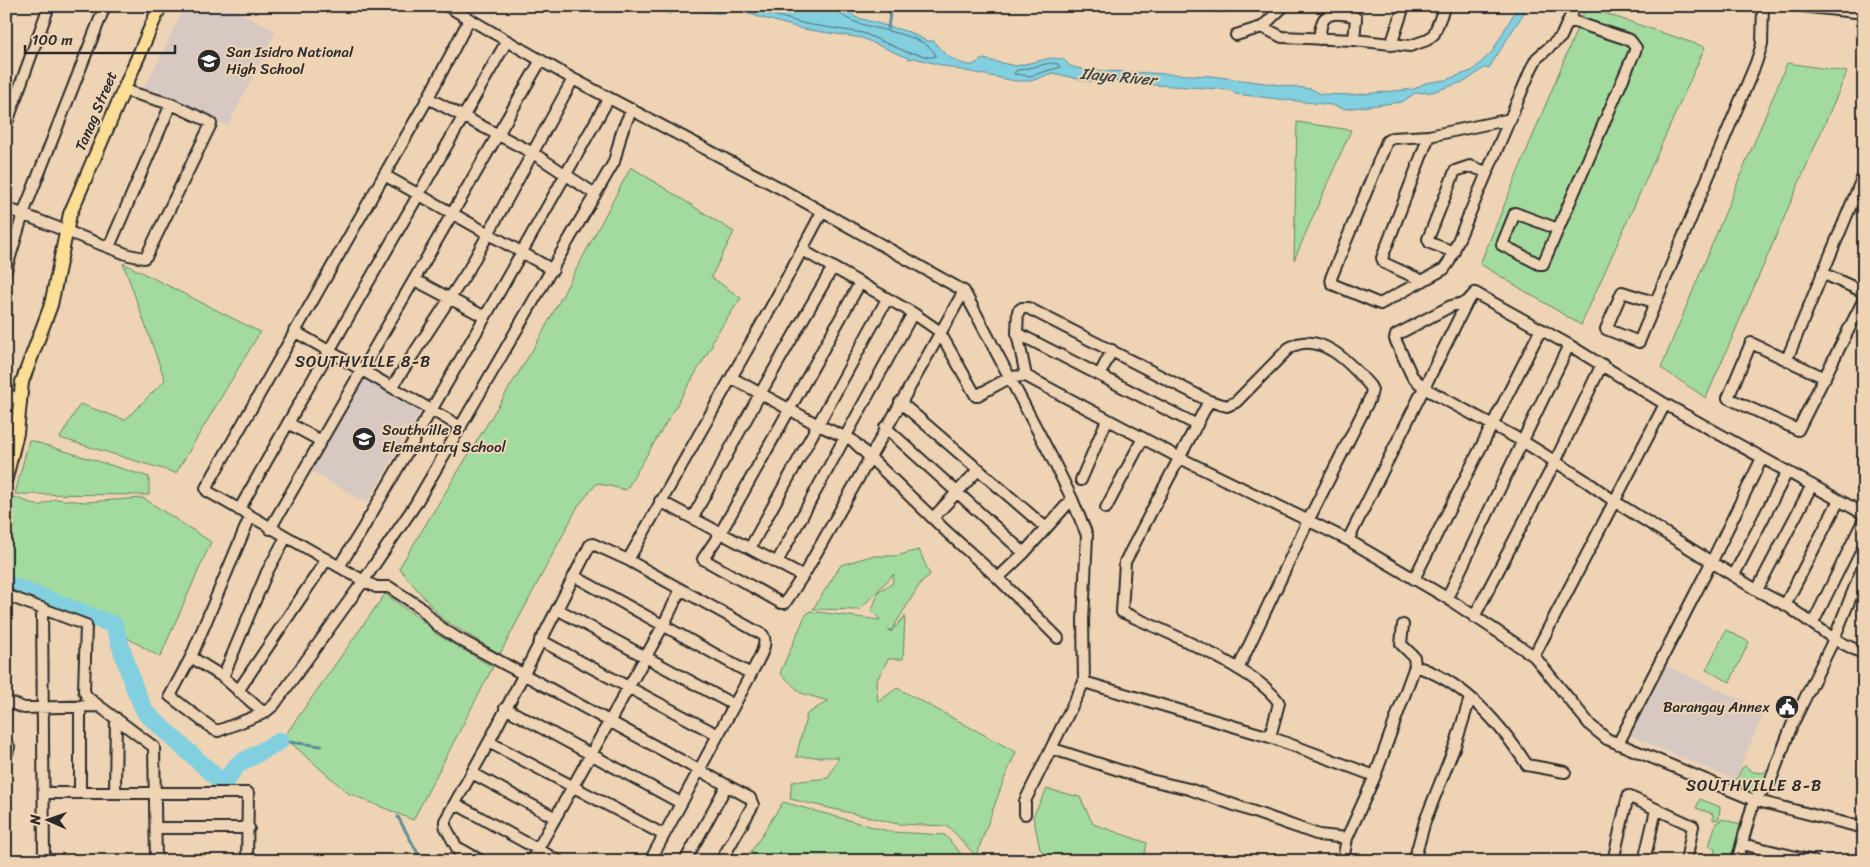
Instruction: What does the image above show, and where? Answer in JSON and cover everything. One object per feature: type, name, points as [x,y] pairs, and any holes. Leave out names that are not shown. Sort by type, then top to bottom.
[{"type":"main road","name":"Tanag Street","points":[[6,478],[17,433],[22,382],[54,290],[65,229],[74,202],[160,6]]},
{"type":"street","points":[[6,125],[50,6]]},
{"type":"street","points":[[6,270],[23,214],[105,6]]},
{"type":"street","points":[[447,6],[573,79],[822,212],[964,291],[1011,377],[1020,399],[1072,499],[1087,536],[1083,621],[1084,682],[1053,749],[1025,801],[1025,814]]},
{"type":"street","points":[[1218,6],[1225,6]]},
{"type":"street","points":[[1236,34],[1262,27],[1284,6]]},
{"type":"street","points":[[1391,45],[1404,6]]},
{"type":"street","points":[[1262,27],[1282,37],[1354,40],[1410,46],[1427,40],[1434,34],[1445,6]]},
{"type":"street","points":[[1558,229],[1515,213],[1502,245],[1542,264],[1558,229],[1636,48],[1630,40],[1563,6]]},
{"type":"street","points":[[1654,302],[1622,292],[1606,329],[1640,342],[1654,302],[1756,63],[1762,44],[1764,6]]},
{"type":"street","points":[[1801,6],[1864,13]]},
{"type":"street","points":[[1511,119],[1429,136],[1392,138],[1384,145],[1330,278],[1332,284],[1337,288],[1380,304],[1444,269],[1454,252],[1486,172],[1511,119],[1532,67],[1537,58],[1561,37],[1573,12]]},
{"type":"street","points":[[1319,39],[1321,21],[1325,16],[1332,13],[1350,15],[1356,18],[1354,40]]},
{"type":"street","points":[[469,20],[428,98],[206,484],[207,491],[250,518],[340,565],[376,587],[389,587],[420,607],[444,630],[523,676],[750,798],[753,805],[721,861]]},
{"type":"street","points":[[239,510],[329,349],[507,41]]},
{"type":"street","points":[[270,529],[541,60]]},
{"type":"street","points":[[392,387],[448,298],[460,284],[573,79]]},
{"type":"street","points":[[6,208],[138,258],[144,258],[147,255],[211,128],[208,121],[170,104],[123,90]]},
{"type":"street","points":[[428,98],[533,153],[595,194]]},
{"type":"street","points":[[340,565],[432,410],[609,98]]},
{"type":"street","points":[[109,248],[170,104]]},
{"type":"street","points":[[250,518],[191,657],[170,696],[213,729],[218,730],[264,713],[274,705],[416,505],[614,162],[622,131],[632,110]]},
{"type":"street","points":[[1423,281],[1384,262],[1382,258],[1429,136]]},
{"type":"street","points":[[1454,252],[1430,243],[1428,239],[1455,171],[1470,166],[1486,172]]},
{"type":"street","points":[[1787,359],[1864,174]]},
{"type":"street","points":[[384,175],[553,270]]},
{"type":"street","points":[[628,560],[732,378],[822,212]]},
{"type":"street","points":[[802,250],[912,313],[939,331],[976,396],[1011,377],[1026,376],[1180,458],[1348,540],[1446,598],[1534,656],[1591,726],[1607,739],[1754,800],[1864,828]]},
{"type":"street","points":[[693,517],[760,394],[833,267]]},
{"type":"street","points":[[1822,273],[1864,292]]},
{"type":"street","points":[[415,280],[485,317]]},
{"type":"street","points":[[860,283],[721,532],[703,559],[777,602],[785,603],[802,576],[939,331],[964,291]]},
{"type":"street","points":[[1348,540],[1467,302],[1472,294],[1478,293],[1570,345],[1665,404],[1864,514]]},
{"type":"street","points":[[750,548],[887,299]]},
{"type":"street","points":[[1825,378],[1751,343],[1728,398],[1798,430],[1825,378],[1864,299]]},
{"type":"street","points":[[1467,302],[1451,306],[1396,335],[1395,340],[1410,372],[1424,388],[1524,442],[1614,502],[1757,590],[1785,605],[1834,639],[1864,654]]},
{"type":"street","points":[[1026,376],[1017,333],[1018,311],[1022,308],[1028,308],[1112,350],[1209,402],[1227,406],[1236,402],[1289,348],[1297,343],[1305,342],[1335,352],[1349,361],[1372,390],[1370,398],[1308,521],[1238,669]]},
{"type":"street","points":[[777,562],[912,313]]},
{"type":"street","points":[[1414,579],[1491,424],[1541,329]]},
{"type":"street","points":[[294,332],[329,349],[461,427]]},
{"type":"street","points":[[1017,333],[1197,425]]},
{"type":"street","points":[[1446,598],[1570,345]]},
{"type":"street","points":[[1100,374],[1112,350]]},
{"type":"street","points":[[1474,616],[1555,462],[1602,364]]},
{"type":"street","points":[[732,378],[818,425],[846,436],[998,578],[1058,638]]},
{"type":"street","points":[[6,393],[20,401]]},
{"type":"street","points":[[900,402],[980,469],[1046,528]]},
{"type":"street","points":[[1209,402],[1126,562],[1122,612],[1238,669],[1268,690],[1279,703],[1270,737]]},
{"type":"street","points":[[1534,656],[1665,404]]},
{"type":"street","points":[[1081,480],[1107,420]]},
{"type":"street","points":[[288,423],[321,441]]},
{"type":"street","points":[[885,427],[1024,553]]},
{"type":"street","points":[[1106,508],[1143,438]]},
{"type":"street","points":[[1618,744],[1712,561],[1762,458]]},
{"type":"street","points":[[933,518],[980,469]]},
{"type":"street","points":[[1734,575],[1787,472]]},
{"type":"street","points":[[1757,590],[1812,485]]},
{"type":"street","points":[[998,578],[1024,553],[1072,499]]},
{"type":"street","points":[[1785,605],[1839,500]]},
{"type":"street","points":[[660,501],[802,576]]},
{"type":"street","points":[[1813,623],[1864,519]]},
{"type":"street","points":[[223,677],[267,572],[286,537]]},
{"type":"street","points":[[464,861],[445,824],[590,545],[594,544],[628,560],[680,591],[764,635],[765,644],[751,674],[650,861]]},
{"type":"street","points":[[238,691],[327,559]]},
{"type":"street","points":[[1737,861],[1754,800],[1770,782],[1792,725],[1834,639],[1864,564]]},
{"type":"street","points":[[574,576],[751,674]]},
{"type":"street","points":[[531,861],[663,626],[680,591]]},
{"type":"street","points":[[6,595],[86,625],[84,691],[98,706],[152,744],[156,763],[156,861]]},
{"type":"street","points":[[42,608],[44,861]]},
{"type":"street","points":[[557,609],[734,705]]},
{"type":"street","points":[[1343,861],[1347,838],[1375,776],[1415,666],[1414,657],[1401,644],[1403,625]]},
{"type":"street","points":[[540,640],[718,735]]},
{"type":"street","points":[[191,657],[223,677],[264,713]]},
{"type":"street","points":[[1415,666],[1440,676],[1470,698],[1495,720],[1527,765],[1565,772]]},
{"type":"street","points":[[1084,682],[1270,737],[1375,776]]},
{"type":"street","points":[[1414,861],[1427,814],[1456,743],[1470,698]]},
{"type":"street","points":[[6,701],[24,708],[98,706]]},
{"type":"street","points":[[80,706],[80,792]]},
{"type":"street","points":[[505,708],[592,753],[681,803]]},
{"type":"street","points":[[115,792],[116,718]]},
{"type":"street","points":[[489,742],[664,835]]},
{"type":"street","points":[[1053,749],[1150,780],[1189,789],[1319,835],[1347,838]]},
{"type":"street","points":[[472,773],[554,817]]},
{"type":"street","points":[[685,861],[727,785]]},
{"type":"street","points":[[44,793],[248,792],[249,828],[247,861]]},
{"type":"street","points":[[1612,861],[1628,796],[1693,826],[1686,861]]},
{"type":"street","points":[[456,804],[559,861]]},
{"type":"street","points":[[1644,861],[1656,810]]},
{"type":"street","points":[[156,828],[249,828]]},
{"type":"street","points":[[1742,844],[1780,857],[1813,861]]},
{"type":"street","points":[[456,846],[482,861]]},
{"type":"shaded area","name":"San Isidro National High School","points":[[185,6],[226,6],[276,31],[228,126],[143,91]]},
{"type":"shaded area","name":"Southville 8 Elementary School","points":[[360,374],[421,410],[367,503],[307,469]]},
{"type":"shaded area","points":[[1664,665],[1765,710],[1735,780],[1630,736]]},
{"type":"green space","points":[[1586,7],[1705,47],[1581,325],[1480,264]]},
{"type":"green space","points":[[1787,63],[1847,72],[1706,398],[1661,368]]},
{"type":"green space","points":[[1297,122],[1351,130],[1294,260]]},
{"type":"green space","points":[[631,167],[734,232],[711,277],[741,298],[711,342],[713,344],[626,490],[597,483],[578,506],[500,654],[442,619],[399,568],[538,341]]},
{"type":"green space","points":[[123,263],[260,332],[176,473],[60,438],[80,404],[125,420],[165,380]]},
{"type":"green space","points":[[29,440],[149,477],[149,495],[15,494]]},
{"type":"green space","points":[[14,497],[39,506],[55,499],[86,502],[143,498],[211,542],[160,657],[83,612],[13,589],[6,582],[6,519]]},
{"type":"green space","points":[[919,550],[930,575],[922,581],[891,631],[887,628],[891,632],[905,616],[903,659],[888,659],[876,682],[878,702],[897,688],[1016,752],[976,856],[948,826],[898,824],[790,799],[792,782],[828,778],[839,757],[796,757],[807,714],[828,701],[801,693],[780,673],[805,616],[810,611],[880,620],[872,610],[879,591],[892,584],[894,574],[859,610],[813,609],[841,565],[871,556],[895,556]]},
{"type":"green space","points":[[385,594],[427,624],[436,634],[493,667],[413,820],[348,793],[284,737]]},
{"type":"green space","points":[[1726,630],[1749,642],[1730,682],[1706,670]]},
{"type":"green space","points":[[1745,766],[1753,772],[1764,773],[1768,768],[1771,772],[1757,794],[1743,789],[1736,780]]},
{"type":"green space","points":[[1047,789],[1080,797],[1093,824],[1147,843],[1143,861],[1049,861],[1040,849],[1033,816]]},
{"type":"green space","points":[[1700,799],[1720,807],[1719,819],[1713,820],[1713,814],[1696,808]]},
{"type":"green space","points":[[783,802],[891,832],[945,835],[967,861],[745,861]]},
{"type":"green space","points":[[1723,819],[1741,825],[1731,861],[1713,861],[1715,849],[1709,846],[1716,823]]},
{"type":"water","name":"Ilaya River","points":[[648,6],[787,6],[789,9],[794,7],[807,11],[817,6],[840,6],[846,13],[850,11],[855,17],[909,32],[927,41],[934,41],[950,58],[967,65],[972,65],[983,59],[1016,66],[1051,58],[1063,59],[1070,66],[1085,70],[1211,76],[1311,89],[1321,94],[1352,95],[1414,89],[1425,83],[1445,80],[1472,71],[1492,52],[1518,6],[1528,6],[1489,68],[1484,68],[1466,81],[1432,92],[1415,93],[1402,102],[1344,109],[1331,105],[1235,94],[1233,91],[1220,89],[1116,81],[1087,81],[1053,73],[1031,81],[1015,81],[914,58],[910,59],[862,38],[803,29],[738,11],[719,13],[686,11],[668,14],[661,9]]},
{"type":"waterway","points":[[888,28],[891,6]]},
{"type":"waterway","points":[[6,584],[114,625],[134,687],[145,712],[217,778],[227,779],[237,765],[280,741]]},
{"type":"waterway","points":[[280,741],[322,746]]},
{"type":"waterway","points":[[398,817],[422,861]]},
{"type":"place","name":"San Isidro National High School","points":[[209,61]]},
{"type":"place","name":"Southville 8 Elementary School","points":[[364,439]]},
{"type":"place","name":"Barangay Annex","points":[[1787,707]]},
{"type":"district","name":"SOUTHVILLE 8-B","points":[[363,361]]},
{"type":"district","name":"SOUTHVILLE 8-B","points":[[1754,785]]}]
